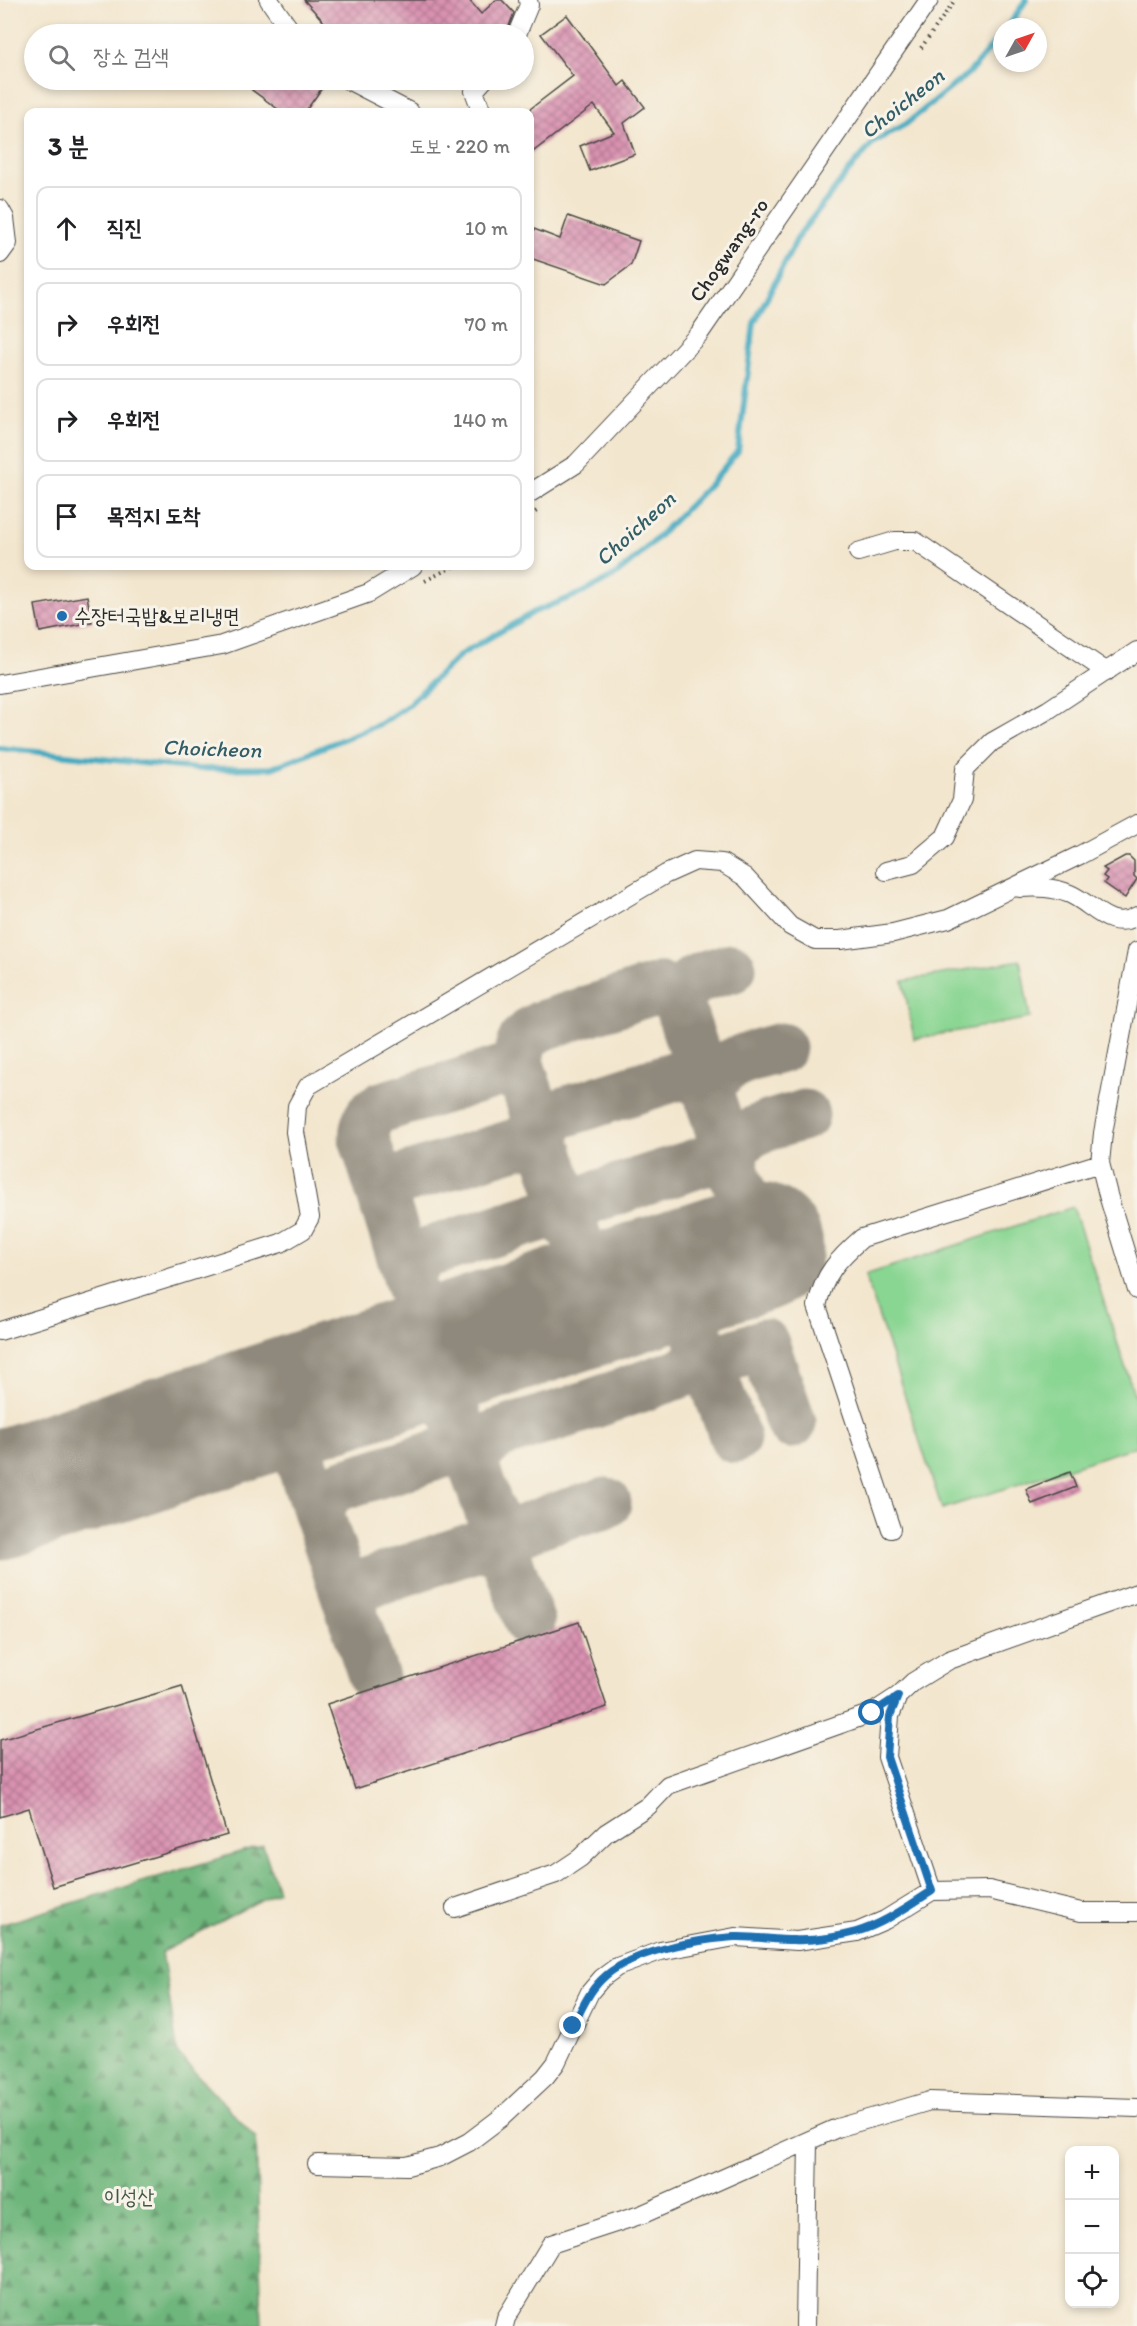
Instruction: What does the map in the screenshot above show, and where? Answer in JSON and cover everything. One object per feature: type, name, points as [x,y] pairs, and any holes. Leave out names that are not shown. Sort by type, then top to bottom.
[{"type":"street","points":[[268,0],[285,24]]},
{"type":"street","points":[[521,24],[529,5],[528,0]]},
{"type":"street","name":"Chogwang-ro","points":[[534,490],[576,464],[699,334],[929,0]]},
{"type":"street","points":[[367,90],[402,108]]},
{"type":"street","points":[[475,90],[480,107]]},
{"type":"street","points":[[0,209],[5,218],[8,243],[0,254]]},
{"type":"street","points":[[858,552],[895,541],[915,541],[1107,672]]},
{"type":"street","points":[[0,684],[222,645],[369,593],[406,570]]},
{"type":"street","points":[[886,871],[913,864],[945,837],[962,800],[965,769],[992,742],[1048,710],[1137,651]]},
{"type":"street","points":[[0,1331],[281,1243],[303,1230],[310,1217],[295,1132],[297,1106],[308,1086],[666,874],[695,861],[722,863],[745,877],[790,926],[815,940],[840,940],[893,933],[948,919],[1137,824]]},
{"type":"street","points":[[1011,888],[1049,887],[1073,895],[1099,915],[1111,920],[1123,921],[1137,916]]},
{"type":"street","points":[[1137,951],[1103,1133],[1100,1163],[1137,1290]]},
{"type":"street","points":[[891,1529],[818,1306],[821,1287],[840,1257],[862,1238],[1100,1163]]},
{"type":"street","points":[[455,1908],[556,1874],[580,1858],[606,1833],[648,1806],[668,1785],[872,1713],[898,1696],[921,1676],[949,1660],[1137,1593]]},
{"type":"street","points":[[898,1696],[890,1716],[887,1757],[932,1891]]},
{"type":"street","points":[[317,2164],[407,2166],[440,2157],[469,2142],[509,2111],[545,2077],[556,2063],[590,1992],[602,1978],[617,1967],[638,1958],[688,1944],[735,1937],[796,1941],[857,1932],[885,1920],[932,1891],[989,1890],[1081,1912],[1137,1912]]},
{"type":"street","points":[[504,2326],[506,2318],[551,2244],[643,2214],[837,2128],[930,2101],[1137,2108]]},
{"type":"street","points":[[806,2326],[808,2141]]},
{"type":"green space","points":[[1020,960],[1030,1018],[914,1039],[903,981]]},
{"type":"green space","points":[[1073,1207],[1137,1403],[1137,1446],[942,1509],[865,1275]]},
{"type":"green space","name":"이성산","points":[[263,1845],[278,1891],[162,1952],[178,2054],[256,2138],[262,2326],[0,2326],[0,1925]]},
{"type":"building","points":[[304,0],[469,0],[481,14],[496,0],[502,0],[514,13],[510,24],[326,24]]},
{"type":"building","points":[[567,15],[619,86],[625,81],[645,107],[624,123],[635,154],[590,171],[580,146],[614,132],[594,105],[534,151],[534,108],[531,108],[573,76],[541,34]]},
{"type":"building","points":[[252,90],[321,90],[308,108],[277,108]]},
{"type":"building","points":[[568,216],[639,241],[631,265],[606,284],[534,259],[534,229],[560,239]]},
{"type":"building","points":[[87,596],[92,622],[40,632],[35,605]]},
{"type":"building","points":[[1129,856],[1134,861],[1134,876],[1137,879],[1125,898],[1104,883],[1107,879],[1103,876],[1107,871],[1103,868]]},
{"type":"building","points":[[1070,1472],[1076,1487],[1032,1504],[1026,1489]]},
{"type":"building","points":[[579,1622],[607,1707],[355,1789],[327,1704]]},
{"type":"building","points":[[182,1686],[227,1835],[53,1887],[29,1808],[0,1817],[0,1740]]},
{"type":"waterway","name":"Choicheon","points":[[1014,18],[1026,0]]},
{"type":"waterway","name":"Choicheon","points":[[0,748],[199,769],[272,768],[382,723],[407,706],[460,655],[534,612],[584,592],[614,576],[668,527],[712,482],[738,451],[754,323],[799,235],[874,142],[906,124],[970,72],[993,45]]},
{"type":"taxiway","points":[[678,1002],[693,982],[731,968]]},
{"type":"taxiway","points":[[597,1300],[518,1062],[523,1040],[541,1026],[659,988],[678,1002],[759,1247]]},
{"type":"taxiway","points":[[544,1140],[548,1124],[558,1114],[679,1075],[693,1077],[707,1089],[721,1071],[730,1065],[781,1048]]},
{"type":"taxiway","points":[[525,1084],[516,1076],[502,1071],[382,1107],[373,1112],[368,1119],[364,1138],[433,1354],[530,1623]]},
{"type":"taxiway","points":[[730,1160],[741,1140],[750,1134],[770,1125],[804,1115]]},
{"type":"taxiway","points":[[385,1205],[389,1190],[397,1181],[521,1142],[536,1145],[549,1154]]},
{"type":"taxiway","points":[[573,1228],[575,1213],[584,1202],[594,1197],[708,1160],[716,1161],[734,1170]]},
{"type":"taxiway","points":[[408,1277],[419,1258],[429,1252],[548,1214],[559,1217],[573,1228]]},
{"type":"taxiway","points":[[676,1274],[735,1438]]},
{"type":"taxiway","points":[[473,1466],[477,1453],[495,1435],[572,1411],[764,1344],[791,1423]]},
{"type":"taxiway","points":[[281,1403],[374,1678]]},
{"type":"taxiway","points":[[318,1511],[327,1494],[334,1487],[450,1451],[458,1451],[471,1459]]},
{"type":"taxiway","points":[[507,1558],[510,1542],[524,1530],[606,1503]]},
{"type":"taxiway","points":[[354,1620],[354,1599],[368,1583],[481,1545],[507,1558]]},
{"type":"runway","points":[[0,1495],[759,1247]]},
{"type":"place","name":"수장터국밥&보리냉면","points":[[62,616]]},
{"type":"route","points":[[573,2026],[590,1992],[602,1978],[617,1967],[638,1958],[688,1944],[735,1937],[796,1941],[857,1932],[885,1920],[932,1891],[887,1757],[890,1716],[898,1696],[872,1713]]}]
